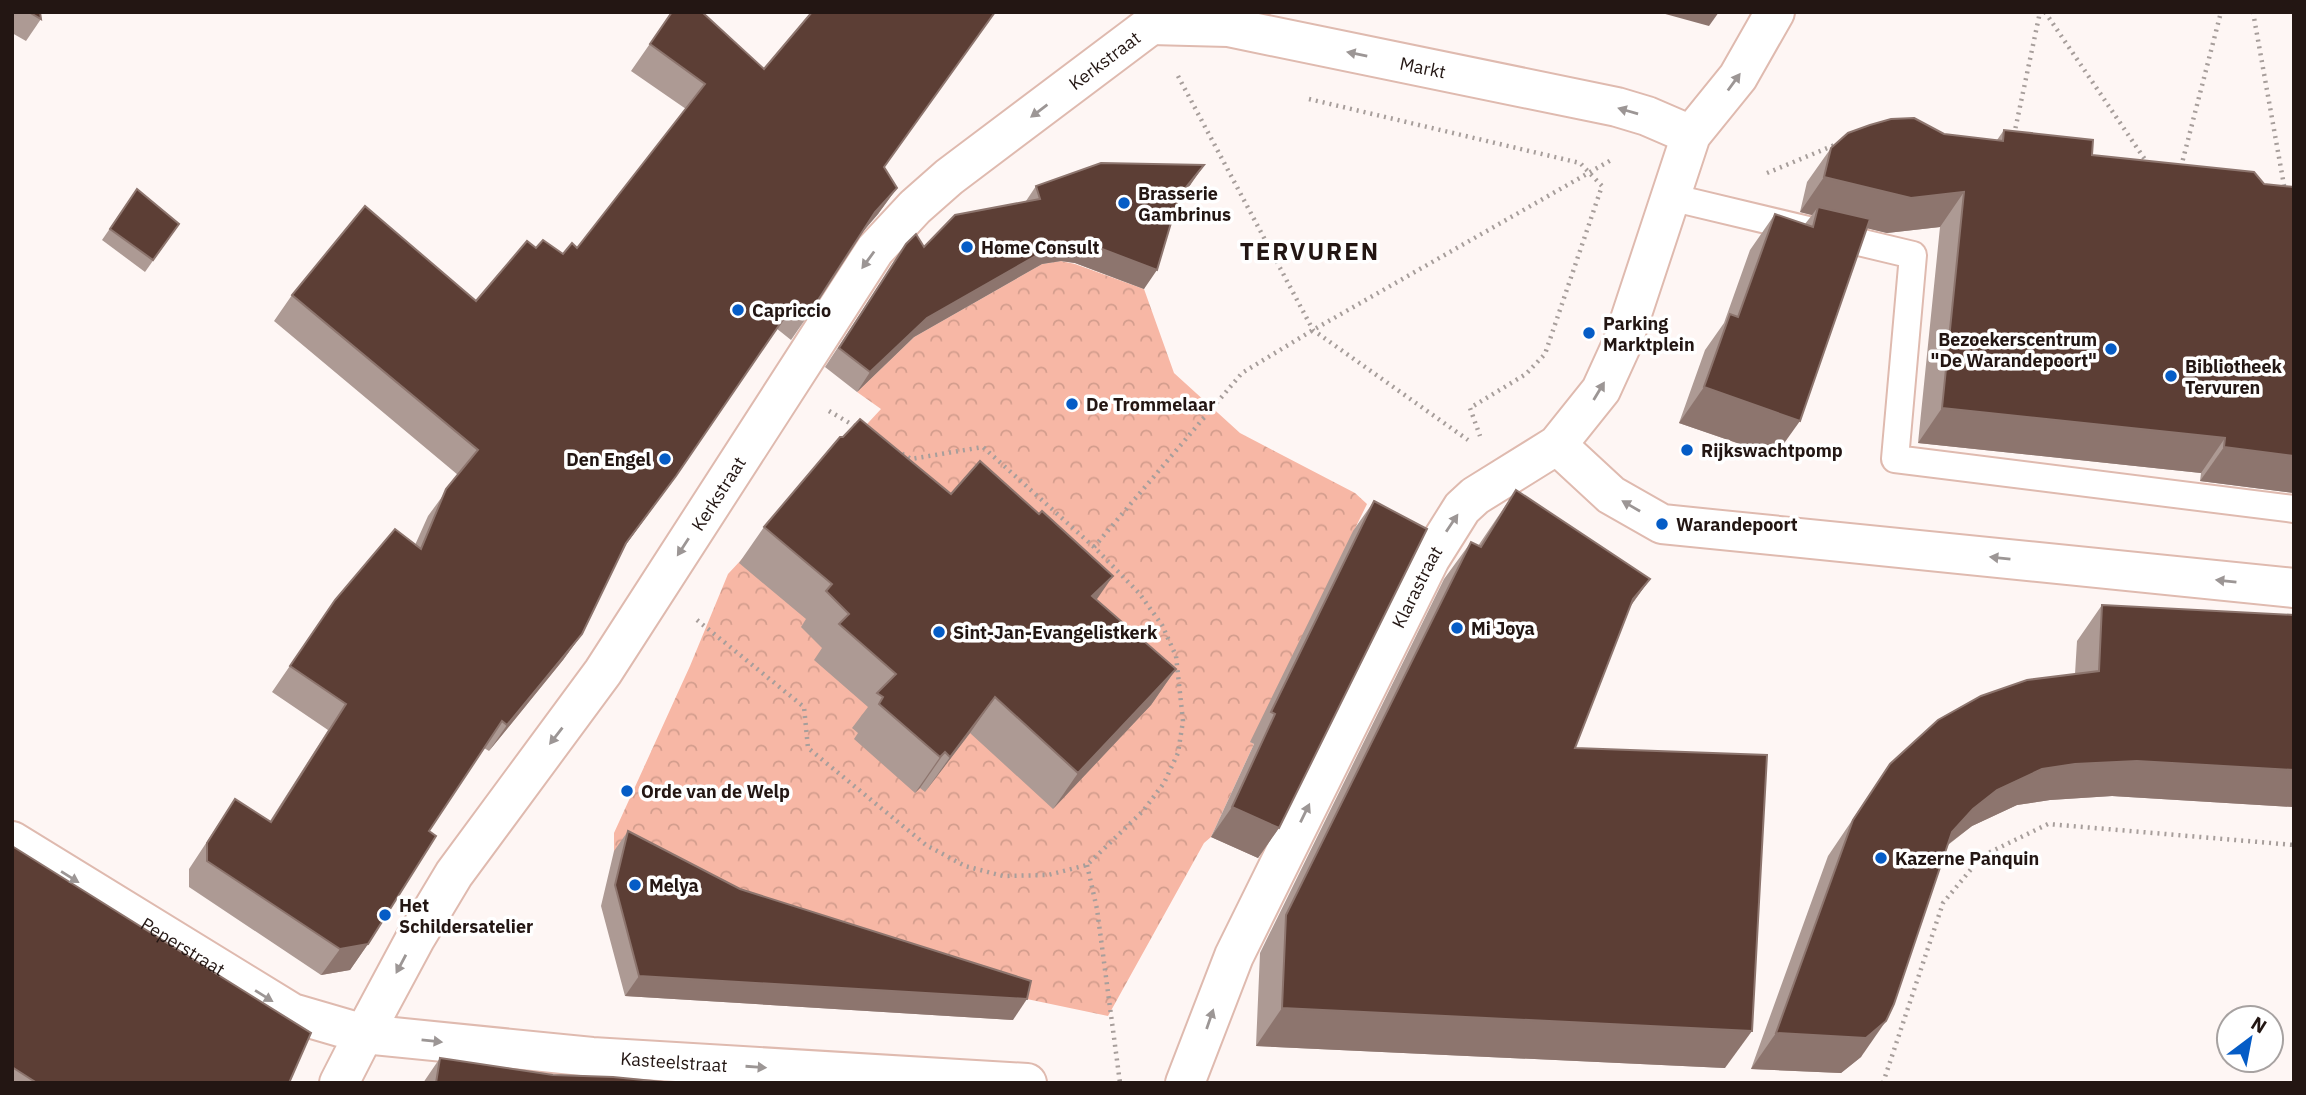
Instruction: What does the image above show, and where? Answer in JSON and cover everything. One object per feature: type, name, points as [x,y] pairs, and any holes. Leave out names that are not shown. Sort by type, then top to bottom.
[{"type":"street","points":[[1691,135],[1738,77],[1775,12]]},
{"type":"street","name":"Markt","points":[[1147,18],[1228,27],[1616,107],[1647,116],[1691,135]]},
{"type":"street","name":"Kerkstraat","points":[[339,1083],[415,939],[454,874],[603,672],[869,258],[915,207],[949,177],[1147,18]]},
{"type":"street","name":"Klarastraat","points":[[1185,1083],[1234,956],[1430,559],[1462,508],[1475,496],[1557,445],[1601,390],[1622,344],[1691,135]]},
{"type":"street","points":[[1557,445],[1611,495],[1662,524],[2294,588]]},
{"type":"street","name":"Peperstraat","points":[[12,841],[292,1013],[364,1034]]},
{"type":"street","name":"Kasteelstraat","points":[[364,1034],[592,1057],[1027,1083]]},
{"type":"lane","points":[[1670,197],[1913,255],[1895,459],[2294,509]]},
{"type":"path","points":[[2013,141],[2043,12]]},
{"type":"path","points":[[2043,12],[2150,167]]},
{"type":"path","points":[[2179,173],[2221,12]]},
{"type":"path","points":[[2253,12],[2286,197]]},
{"type":"path","points":[[1147,18],[1313,330],[1475,445]]},
{"type":"path","points":[[1307,98],[1580,163],[1602,186],[1545,354],[1527,374],[1470,408],[1482,442]]},
{"type":"path","points":[[1756,177],[1838,143]]},
{"type":"path","points":[[1094,547],[1242,373],[1623,153]]},
{"type":"path","points":[[786,387],[868,434]]},
{"type":"path","points":[[657,588],[804,707],[808,748],[926,845],[965,866],[1003,876],[1048,875],[1087,865],[1143,811],[1164,783],[1178,753],[1183,722],[1176,656],[1162,625],[1139,593],[1094,547],[983,447],[911,459],[890,447]]},
{"type":"path","points":[[1883,1083],[1943,903],[1982,856],[2048,824],[2294,845]]},
{"type":"path","points":[[1087,865],[1097,909],[1120,1083]]},
{"type":"green space","points":[[1061,261],[1144,289],[1174,373],[1240,433],[1355,493],[1367,504],[1251,742],[1254,744],[1211,837],[1204,843],[1108,1016],[1012,996],[689,890],[614,851],[614,833],[690,666],[728,574],[881,409],[857,392],[914,337],[1042,264]]},
{"type":"building","points":[[29,12],[40,12],[41,19]]},
{"type":"building","points":[[672,12],[702,12],[764,69],[812,12],[995,12],[884,167],[897,188],[875,212],[809,314],[795,302],[676,476],[626,543],[582,634],[507,725],[502,721],[429,831],[436,836],[368,944],[340,949],[207,861],[207,843],[235,799],[271,822],[346,704],[290,666],[335,600],[395,529],[421,549],[446,489],[478,450],[292,295],[365,206],[476,301],[527,241],[536,248],[543,240],[563,254],[572,243],[577,248],[705,84],[650,44]]},
{"type":"building","name":"Bezoekerscentrum \"De Warandepoort\"","points":[[1914,118],[1944,134],[2003,141],[2004,130],[2093,140],[2092,155],[2254,172],[2264,184],[2294,187],[2294,456],[2224,447],[2225,438],[1942,408],[1964,192],[1911,198],[1824,177],[1831,148],[1848,133],[1891,119]]},
{"type":"building","points":[[1101,163],[1204,165],[1179,196],[1157,270],[1089,244],[1075,241],[1055,245],[927,318],[870,372],[839,348],[906,244],[916,234],[924,247],[955,215],[1040,199],[1036,186]]},
{"type":"building","points":[[137,189],[179,224],[153,260],[110,229]]},
{"type":"building","points":[[1818,207],[1870,219],[1800,421],[1704,387],[1730,314],[1738,317],[1775,214],[1813,227]]},
{"type":"building","name":"Sint-Jan-Evangelistkerk","points":[[860,419],[951,494],[980,461],[1039,514],[1042,511],[1113,576],[1092,596],[1176,669],[1078,773],[995,697],[950,757],[945,752],[940,757],[879,704],[883,697],[877,693],[896,674],[839,624],[849,614],[826,591],[832,584],[764,527],[840,437]]},
{"type":"building","points":[[1516,490],[1650,579],[1633,599],[1575,748],[1767,755],[1752,1031],[1282,1008],[1286,915],[1471,542],[1481,547]]},
{"type":"building","points":[[1374,501],[1427,529],[1279,828],[1232,807],[1275,714],[1271,712]]},
{"type":"building","points":[[2102,605],[2294,615],[2294,770],[2137,761],[2075,764],[2042,769],[1997,790],[1973,809],[1952,832],[1886,1021],[1866,1038],[1776,1033],[1853,820],[1890,764],[1938,720],[1981,696],[2027,680],[2099,671]]},
{"type":"building","points":[[628,831],[740,889],[1031,981],[1027,999],[639,976],[615,885]]},
{"type":"building","points":[[12,846],[311,1033],[289,1083],[37,1083],[12,1067]]},
{"type":"building","points":[[440,1058],[553,1075],[674,1083],[436,1083]]},
{"type":"place","name":"Brasserie Gambrinus","points":[[1124,203]]},
{"type":"place","name":"Home Consult","points":[[967,247]]},
{"type":"place","name":"Capriccio","points":[[738,310]]},
{"type":"place","name":"Parking Marktplein","points":[[1589,333]]},
{"type":"place","name":"Bezoekerscentrum \"De Warandepoort\"","points":[[2111,349]]},
{"type":"place","name":"Bibliotheek Tervuren","points":[[2171,376]]},
{"type":"place","name":"De Trommelaar","points":[[1072,404]]},
{"type":"place","name":"Rijkswachtpomp","points":[[1687,450]]},
{"type":"place","name":"Den Engel","points":[[665,459]]},
{"type":"place","name":"Warandepoort","points":[[1662,524]]},
{"type":"place","name":"Mi Joya","points":[[1457,628]]},
{"type":"place","name":"Sint-Jan-Evangelistkerk","points":[[939,632]]},
{"type":"place","name":"Orde van de Welp","points":[[627,791]]},
{"type":"place","name":"Kazerne Panquin","points":[[1881,858]]},
{"type":"place","name":"Melya","points":[[635,885]]},
{"type":"place","name":"Het Schildersatelier","points":[[385,915]]},
{"type":"district","name":"TERVUREN","points":[[1310,251]]}]
